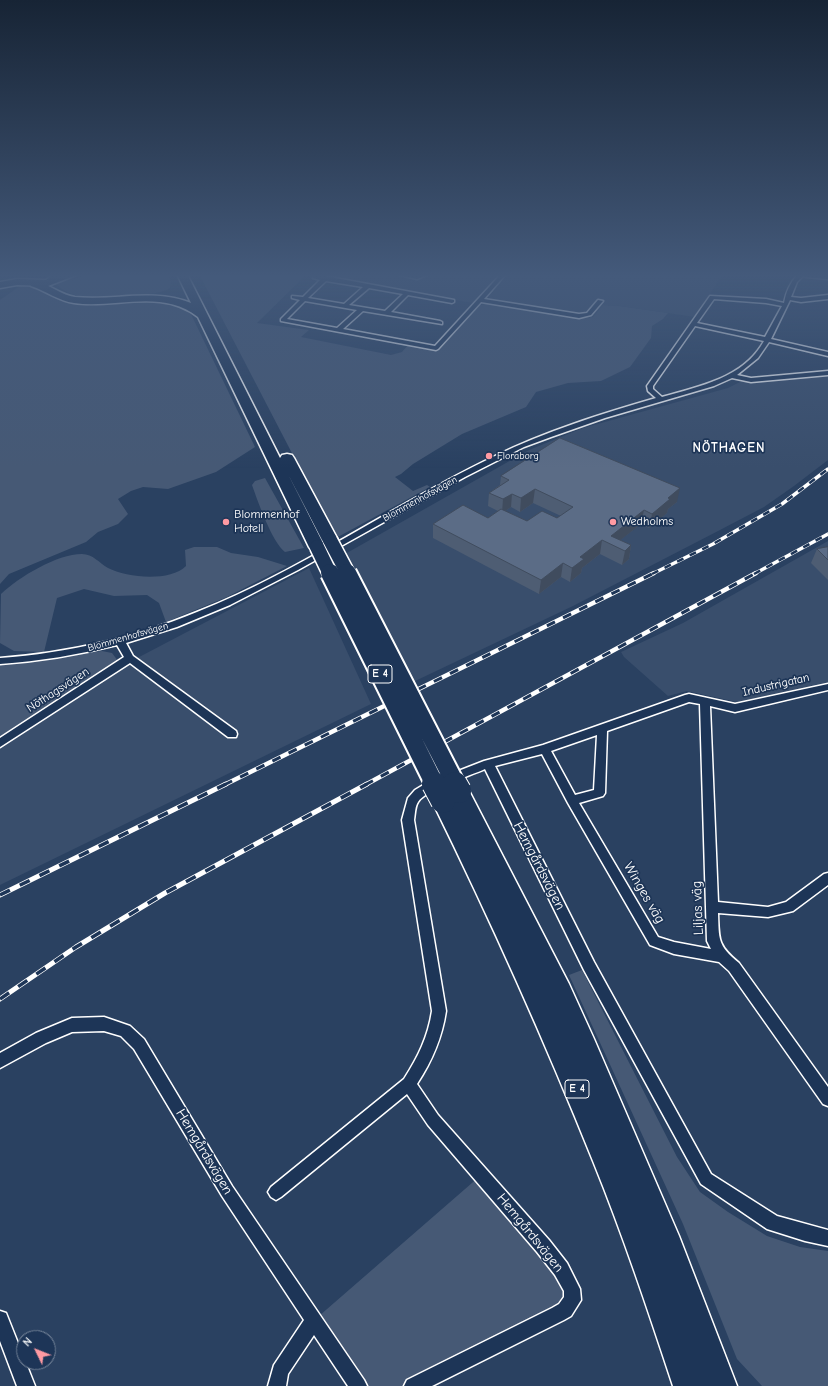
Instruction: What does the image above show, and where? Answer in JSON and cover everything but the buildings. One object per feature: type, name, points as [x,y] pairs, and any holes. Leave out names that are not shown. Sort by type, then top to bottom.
[{"type":"highway","name":"E 4","points":[[215,339],[323,543]]},
{"type":"highway","name":"E 4","points":[[217,339],[451,796],[560,992],[664,1236],[720,1386]]},
{"type":"highway","name":"E 4","points":[[451,796],[490,894],[590,1117],[641,1248],[690,1386]]},
{"type":"street","points":[[389,339],[436,348],[445,339]]},
{"type":"street","points":[[661,399],[650,390],[650,386],[683,339]]},
{"type":"street","points":[[762,339],[828,354]]},
{"type":"street","name":"Blommenhofsvägen","points":[[0,661],[60,654],[120,641],[158,629],[226,603],[510,451],[584,422],[712,385],[733,376],[760,351],[768,340]]},
{"type":"street","points":[[733,376],[752,380],[828,373]]},
{"type":"street","points":[[120,641],[130,658],[232,734]]},
{"type":"street","name":"Nöthagsvägen","points":[[0,743],[130,658]]},
{"type":"street","name":"Industrigatan","points":[[705,702],[735,708],[828,687]]},
{"type":"street","points":[[276,1192],[409,1084],[425,1061],[437,1030],[439,1011],[408,820],[412,801],[419,793],[429,787],[488,764],[545,749],[689,698],[705,702]]},
{"type":"street","name":"Liljas väg","points":[[705,702],[713,941],[722,956],[734,967],[828,1099]]},
{"type":"street","points":[[572,800],[599,793],[602,730]]},
{"type":"street","name":"Winges väg","points":[[545,749],[572,800],[654,941],[674,948],[722,956]]},
{"type":"street","name":"Hemgårdsvägen","points":[[488,764],[590,966],[706,1179],[773,1223],[805,1233],[828,1238]]},
{"type":"street","points":[[713,908],[768,912],[789,907],[828,878]]},
{"type":"street","name":"Hemgårdsvägen","points":[[0,1061],[41,1038],[72,1025],[104,1024],[126,1031],[139,1044],[227,1191],[358,1386]]},
{"type":"street","name":"Hemgårdsvägen","points":[[409,1084],[434,1120],[544,1246],[561,1269],[572,1289],[573,1300],[562,1312],[413,1386]]},
{"type":"street","points":[[0,1319],[26,1386]]},
{"type":"street","points":[[277,1386],[280,1371],[314,1320]]},
{"type":"shaded area","points":[[0,339],[203,339],[255,447],[216,472],[168,489],[143,487],[131,491],[118,499],[128,514],[118,524],[98,532],[86,542],[9,574],[0,584]]},
{"type":"shaded area","points":[[233,339],[309,339],[391,355],[402,352],[408,345],[438,351],[449,339],[651,339],[630,367],[601,381],[568,383],[536,392],[526,407],[462,434],[413,464],[395,477],[413,491],[427,485],[430,487],[336,538]]},
{"type":"shaded area","points":[[828,376],[828,460],[794,486],[764,507],[573,606],[413,682],[345,554],[529,450],[583,428],[728,388],[740,382]]},
{"type":"shaded area","points":[[265,478],[304,548],[285,552],[275,540],[252,485],[255,481]]},
{"type":"shaded area","points":[[828,541],[828,682],[737,702],[687,691],[668,696],[624,657],[621,652],[683,623]]},
{"type":"shaded area","points":[[194,547],[217,547],[231,553],[258,557],[287,566],[227,597],[166,622],[159,603],[147,595],[114,596],[84,589],[57,598],[44,652],[14,651],[0,643],[1,594],[28,574],[50,562],[72,555],[86,554],[93,557],[108,568],[116,571],[137,576],[159,576],[179,571],[186,566],[185,550]]},
{"type":"shaded area","points":[[309,568],[371,704],[0,885],[0,747],[122,666]]},
{"type":"shaded area","points":[[102,651],[112,653],[118,661],[0,740],[0,665]]},
{"type":"shaded area","points":[[582,970],[677,1157],[700,1192],[728,1212],[767,1236],[800,1247],[828,1251],[828,1386],[762,1386],[737,1359],[683,1224],[569,975]]},
{"type":"shaded area","points":[[480,1176],[559,1270],[568,1303],[403,1386],[363,1386],[319,1316]]},
{"type":"railway","points":[[652,574],[713,544],[782,504],[828,469]]},
{"type":"railway","points":[[754,574],[828,534]]},
{"type":"railway","points":[[224,785],[654,573]]},
{"type":"railway","points":[[365,785],[756,573]]},
{"type":"railway","points":[[0,895],[226,784]]},
{"type":"railway","points":[[0,999],[76,947],[165,893],[367,784]]},
{"type":"place","name":"Floraborg","points":[[489,456]]},
{"type":"place","name":"Blommenhof Hotell","points":[[226,522]]},
{"type":"place","name":"Wedholms","points":[[613,522]]},
{"type":"district","name":"NÖTHAGEN","points":[[729,448]]}]
